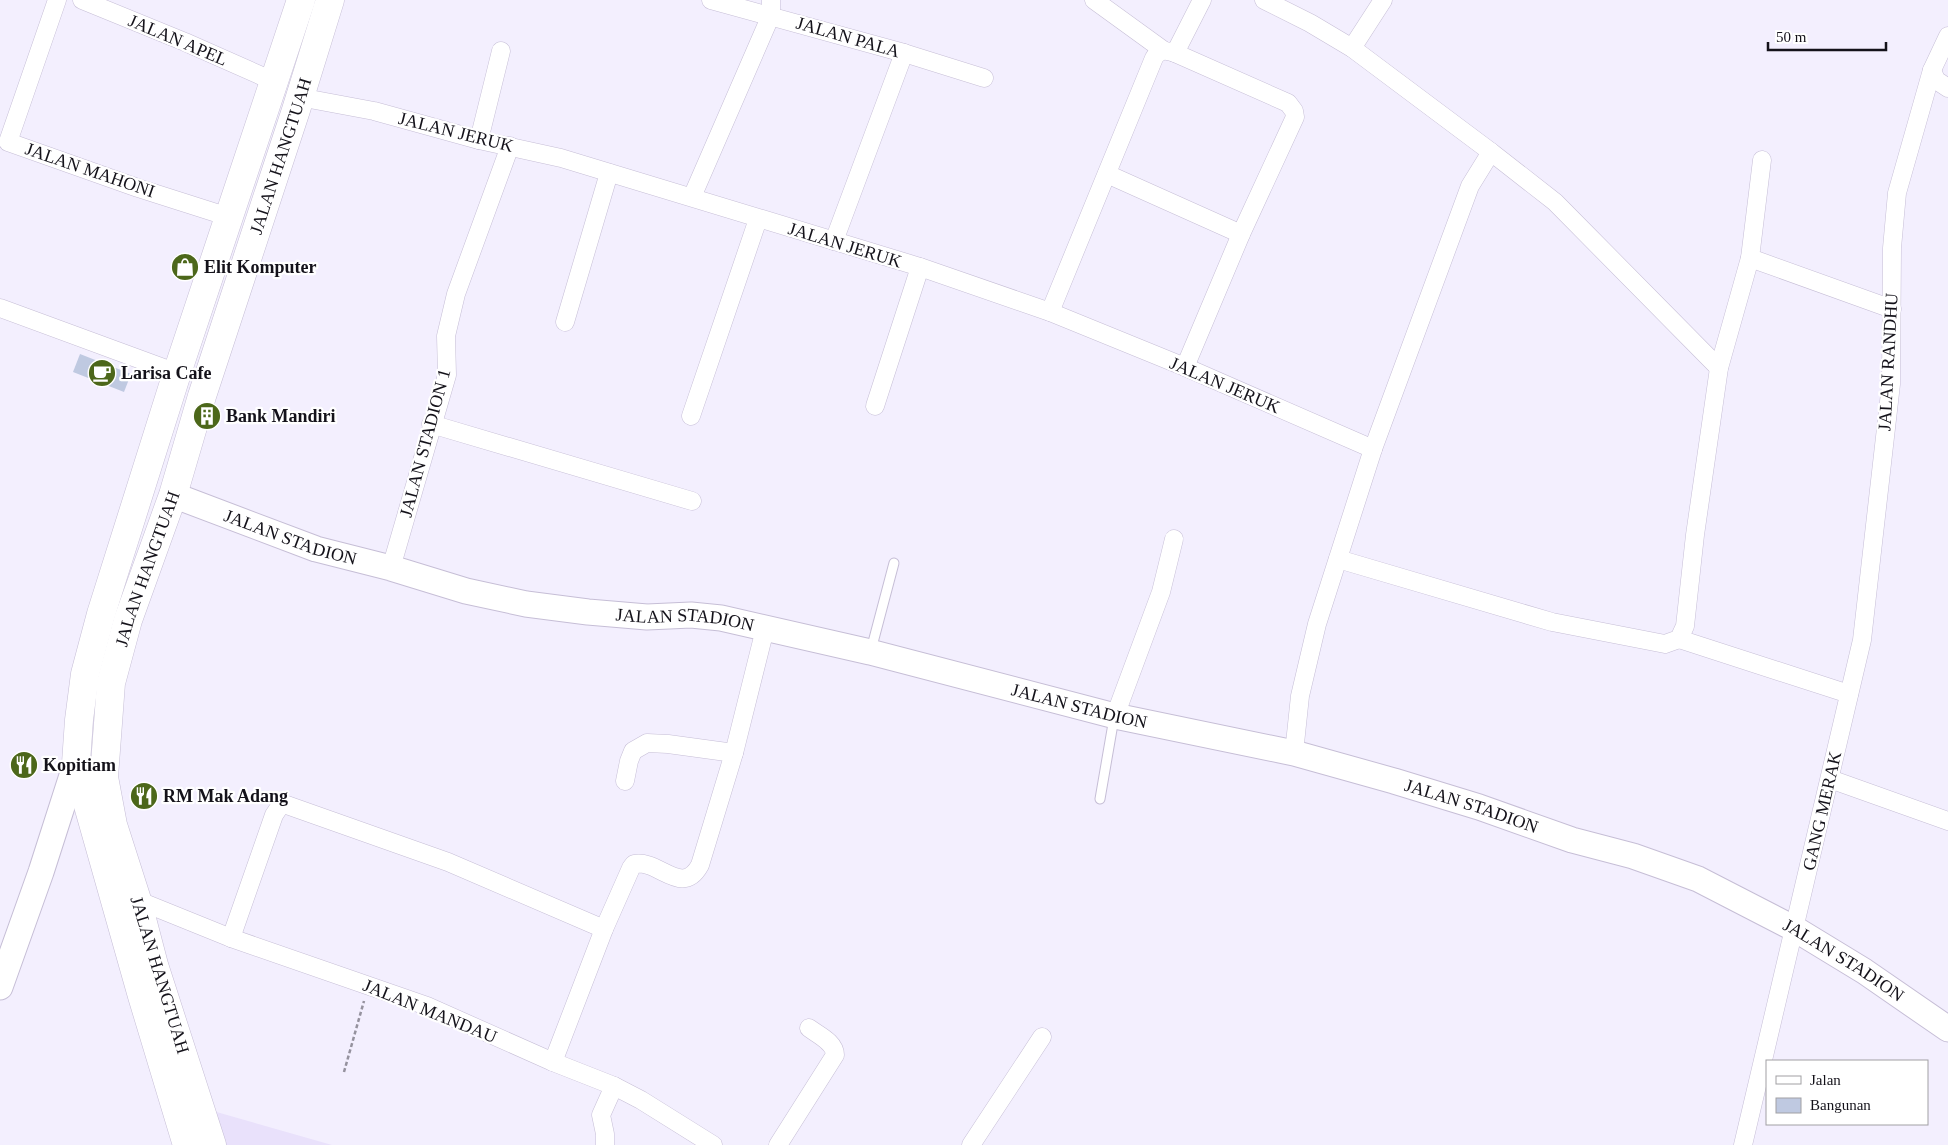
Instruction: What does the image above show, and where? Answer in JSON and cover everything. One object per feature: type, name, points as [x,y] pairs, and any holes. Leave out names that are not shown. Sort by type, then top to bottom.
[{"type":"highway","name":"JALAN HANGTUAH","points":[[187,1145],[142,996],[76,763],[85,674],[101,614],[177,373],[301,0]]},
{"type":"highway","name":"JALAN HANGTUAH","points":[[212,1145],[154,964],[137,900],[113,825],[104,777],[110,683],[128,620],[173,495],[202,396],[330,0]]},
{"type":"street","name":"JALAN MAHONI","points":[[57,0],[4,141],[228,217]]},
{"type":"street","name":"JALAN APEL","points":[[82,0],[185,42],[273,81]]},
{"type":"street","name":"JALAN PALA","points":[[711,0],[771,8],[984,78]]},
{"type":"street","points":[[1094,0],[1169,52],[1288,103],[1294,111],[1294,123],[1241,234],[1185,367]]},
{"type":"street","points":[[1169,52],[1202,0]]},
{"type":"street","points":[[1264,0],[1310,23],[1352,48],[1555,202],[1719,368]]},
{"type":"street","points":[[1352,48],[1383,0]]},
{"type":"street","points":[[692,197],[771,8]]},
{"type":"street","name":"JALAN RANDHU","points":[[1850,694],[1862,640],[1891,384],[1892,248],[1897,193],[1932,70],[1948,36]]},
{"type":"street","points":[[479,140],[501,51]]},
{"type":"street","points":[[834,241],[904,52]]},
{"type":"street","points":[[1050,312],[1154,58],[1159,52],[1169,52]]},
{"type":"street","points":[[1932,70],[1936,80],[1948,88]]},
{"type":"street","name":"JALAN JERUK","points":[[299,97],[374,112],[479,140],[561,158],[920,267],[1050,312],[1185,367],[1373,449]]},
{"type":"street","name":"JALAN STADION 1","points":[[391,568],[431,424],[447,375],[446,336],[456,294],[510,146]]},
{"type":"street","points":[[1294,753],[1300,696],[1317,624],[1373,449],[1470,186],[1491,152]]},
{"type":"street","points":[[1679,639],[1684,626],[1719,368],[1750,258],[1762,160]]},
{"type":"street","points":[[565,322],[610,173]]},
{"type":"street","points":[[1107,174],[1241,234]]},
{"type":"street","points":[[691,416],[758,219]]},
{"type":"street","points":[[1750,258],[1892,310]]},
{"type":"street","points":[[875,406],[920,267]]},
{"type":"street","points":[[0,308],[177,373]]},
{"type":"street","points":[[431,424],[692,501]]},
{"type":"street","name":"JALAN STADION","points":[[173,495],[316,549],[391,568],[466,591],[526,604],[588,612],[647,617],[691,615],[721,618],[870,652],[1115,716],[1294,753],[1404,784],[1479,807],[1572,840],[1633,856],[1698,879],[1795,929],[1864,971],[1948,1029]]},
{"type":"street","points":[[1115,716],[1161,592],[1174,539]]},
{"type":"street","points":[[1338,559],[1552,622],[1665,644],[1679,639],[1850,694]]},
{"type":"street","points":[[554,1062],[604,929],[631,868],[634,864],[644,864],[676,878],[684,879],[692,876],[697,871],[734,754],[765,629]]},
{"type":"street","name":"GANG MERAK","points":[[1743,1145],[1850,694]]},
{"type":"street","points":[[625,781],[633,751],[647,743],[668,744],[734,754]]},
{"type":"street","points":[[0,987],[41,872],[76,763]]},
{"type":"street","points":[[1830,780],[1948,820]]},
{"type":"street","points":[[231,938],[274,815],[280,806],[284,804],[448,862],[604,929]]},
{"type":"street","name":"JALAN MANDAU","points":[[137,900],[231,938],[427,1006],[554,1062],[614,1086],[713,1145]]},
{"type":"street","points":[[778,1145],[835,1055],[832,1044],[809,1028]]},
{"type":"street","points":[[971,1145],[1042,1037]]},
{"type":"street","points":[[605,1145],[605,1134],[600,1116],[614,1086]]},
{"type":"lane","points":[[870,652],[894,562]]},
{"type":"lane","points":[[1100,799],[1115,716]]},
{"type":"path","points":[[344,1072],[369,986]]},
{"type":"shaded area","points":[[206,1109],[332,1145],[216,1145]]},
{"type":"building","name":"Larisa Cafe","points":[[80,354],[131,374],[124,392],[73,372]]},
{"type":"place","name":"Elit Komputer","points":[[185,267]]},
{"type":"place","name":"Larisa Cafe","points":[[102,373]]},
{"type":"place","name":"Bank Mandiri","points":[[207,416]]},
{"type":"place","name":"Kopitiam","points":[[24,765]]},
{"type":"place","name":"RM Mak Adang","points":[[144,796]]}]
